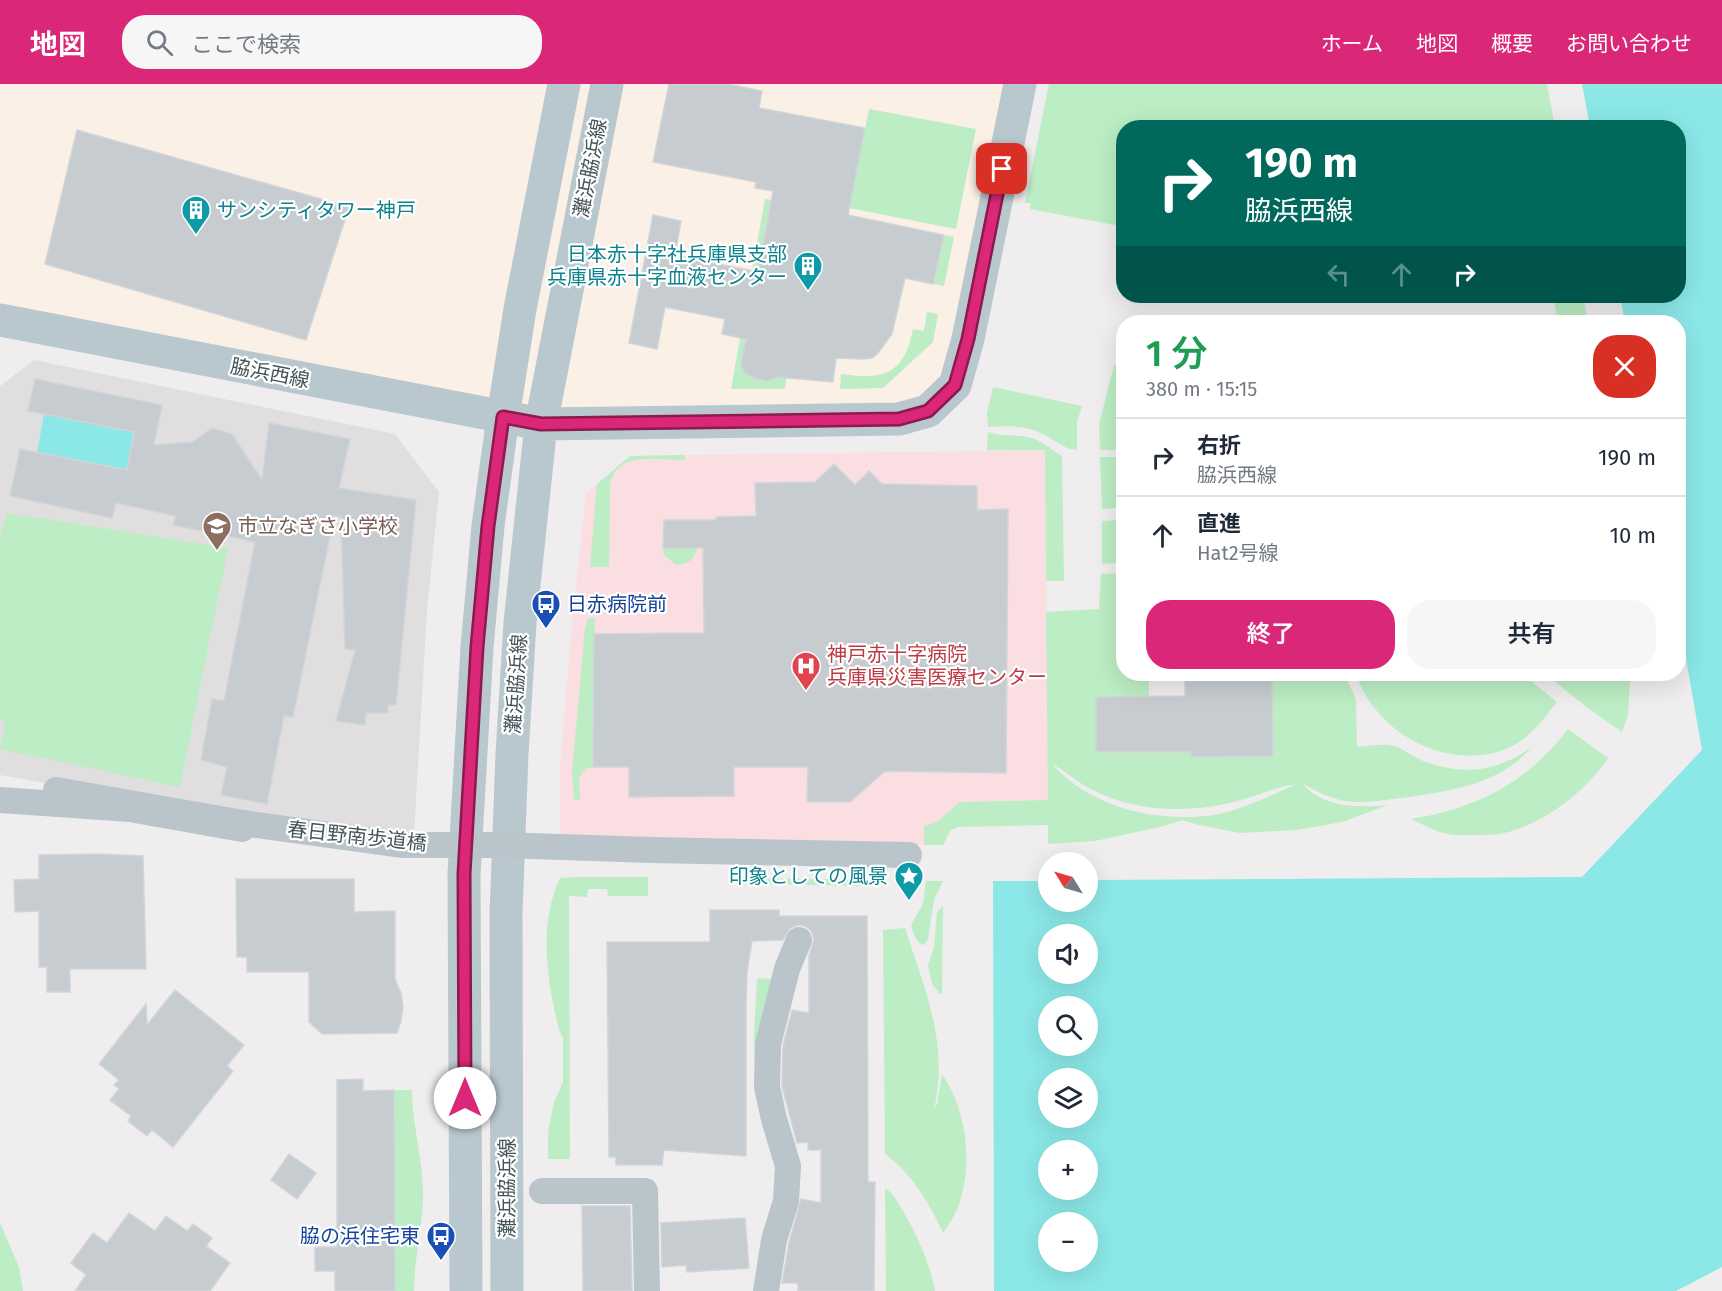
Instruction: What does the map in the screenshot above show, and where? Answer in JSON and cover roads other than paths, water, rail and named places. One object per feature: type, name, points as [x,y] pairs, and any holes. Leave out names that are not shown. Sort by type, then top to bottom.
[{"type":"street","name":"灘浜脇浜線","points":[[466,1291],[464,874],[477,647],[488,526],[519,309],[564,84]]},
{"type":"street","name":"灘浜脇浜線","points":[[507,1291],[506,914],[520,623],[541,424],[607,84]]},
{"type":"street","name":"脇浜西線","points":[[0,320],[541,424],[899,419],[928,411],[955,385],[1020,84]]},
{"type":"street","points":[[0,800],[130,809],[242,829],[243,823],[56,790]]},
{"type":"street","name":"春日野南歩道橋","points":[[243,823],[403,845],[499,845],[909,855]]},
{"type":"street","points":[[766,1291],[774,1240],[786,1201],[788,1166],[767,1087],[768,1044],[787,969],[799,940]]},
{"type":"street","points":[[542,1191],[645,1191],[647,1291]]},
{"type":"water","points":[[1582,84],[1722,84],[1722,1267],[1676,1291],[994,1291],[993,881],[1038,881],[1038,912],[1098,912],[1098,880],[1582,877],[1702,750],[1686,659],[1686,315],[1624,315],[1621,303],[1686,303],[1686,120],[1589,120]]},
{"type":"water","points":[[44,414],[134,432],[127,470],[37,453]]},
{"type":"place","name":"サンシティタワー神戸","points":[[196,236]]},
{"type":"place","name":"日本赤十字社兵庫県支部 兵庫県赤十字血液センター","points":[[808,292]]},
{"type":"place","name":"市立なぎさ小学校","points":[[217,552]]},
{"type":"place","name":"日赤病院前","points":[[546,630]]},
{"type":"place","name":"神戸赤十字病院 兵庫県災害医療センター","points":[[806,692]]},
{"type":"place","name":"印象としての風景","points":[[909,902]]},
{"type":"place","name":"脇の浜住宅東","points":[[441,1262]]}]
